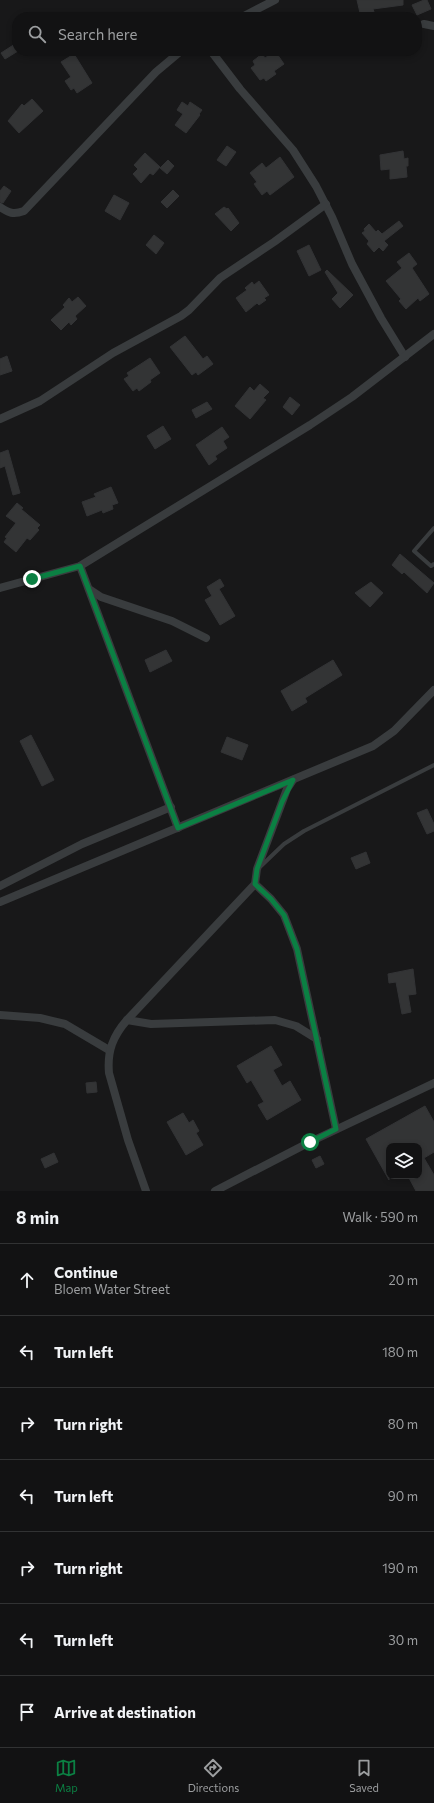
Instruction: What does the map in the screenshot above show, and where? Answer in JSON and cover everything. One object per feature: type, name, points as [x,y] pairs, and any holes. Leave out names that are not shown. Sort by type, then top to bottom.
[{"type":"street","points":[[252,12],[275,0]]},
{"type":"street","points":[[424,24],[434,26]]},
{"type":"street","points":[[0,207],[9,214],[16,214],[24,211],[156,72],[175,56]]},
{"type":"street","points":[[215,56],[240,89],[293,150],[326,204],[352,264],[380,318],[405,357]]},
{"type":"street","points":[[0,418],[40,401],[113,353],[181,316],[189,310],[220,278],[274,242],[326,204]]},
{"type":"street","points":[[0,588],[80,566],[310,426],[352,397],[434,334]]},
{"type":"street","points":[[80,566],[178,828]]},
{"type":"street","points":[[88,588],[101,597],[172,621],[206,638]]},
{"type":"street","points":[[0,902],[373,746],[384,739],[434,690]]},
{"type":"street","points":[[146,1191],[128,1140],[109,1073],[109,1050],[115,1035],[127,1020],[255,884],[257,869],[282,802],[293,780]]},
{"type":"street","points":[[0,886],[82,844],[171,807]]},
{"type":"street","points":[[255,884],[271,899],[284,915],[297,949],[336,1129]]},
{"type":"street","points":[[0,1015],[40,1018],[65,1024],[109,1050]]},
{"type":"street","points":[[127,1020],[151,1024],[275,1020],[296,1026],[317,1039]]},
{"type":"street","points":[[215,1191],[336,1129],[434,1083]]},
{"type":"lane","points":[[434,528],[414,551],[431,566],[434,564]]},
{"type":"lane","points":[[257,869],[284,844],[304,831],[434,765]]},
{"type":"building","points":[[357,0],[403,0],[403,5],[373,9],[374,12],[360,12]]},
{"type":"building","points":[[427,0],[431,9],[422,13],[416,12],[412,5]]},
{"type":"building","points":[[12,46],[12,55],[5,59],[1,53]]},
{"type":"building","points":[[71,56],[75,56],[92,83],[77,93],[74,88],[71,90],[65,81],[71,77],[61,62]]},
{"type":"building","points":[[259,56],[264,56],[265,58],[268,56],[278,56],[284,64],[274,71],[276,74],[266,81],[264,78],[260,80],[251,68],[255,65],[253,61]]},
{"type":"building","points":[[32,99],[43,111],[19,133],[8,121],[22,104],[24,106]]},
{"type":"building","points":[[182,102],[188,106],[190,102],[202,110],[199,114],[200,115],[186,133],[175,125],[183,114],[177,110]]},
{"type":"building","points":[[227,146],[236,152],[226,166],[217,160]]},
{"type":"building","points":[[403,151],[404,159],[408,158],[408,166],[406,166],[407,177],[390,179],[390,169],[381,170],[380,155]]},
{"type":"building","points":[[145,153],[160,167],[153,175],[150,173],[141,183],[133,174],[138,169],[134,165]]},
{"type":"building","points":[[280,157],[294,177],[270,195],[267,191],[262,195],[254,184],[257,182],[250,173],[262,163],[266,168]]},
{"type":"building","points":[[168,160],[174,166],[167,174],[160,168]]},
{"type":"building","points":[[4,186],[11,191],[3,203],[0,202],[0,191]]},
{"type":"building","points":[[173,190],[179,196],[167,208],[161,202]]},
{"type":"building","points":[[114,195],[129,203],[120,220],[105,211]]},
{"type":"building","points":[[224,207],[227,209],[228,208],[239,223],[231,231],[215,214]]},
{"type":"building","points":[[399,221],[403,226],[384,241],[388,245],[383,251],[379,247],[374,252],[367,244],[369,241],[362,233],[365,231],[364,229],[369,224],[376,232],[378,230],[382,234]]},
{"type":"building","points":[[154,235],[164,243],[156,254],[146,245]]},
{"type":"building","points":[[309,245],[321,270],[309,276],[297,251]]},
{"type":"building","points":[[409,253],[417,264],[412,268],[429,294],[420,301],[418,298],[406,309],[399,301],[401,299],[386,281],[402,268],[397,262]]},
{"type":"building","points":[[327,270],[353,295],[340,308],[332,299],[338,293],[325,272]]},
{"type":"building","points":[[259,281],[269,295],[264,298],[266,300],[259,305],[257,303],[246,312],[236,298],[247,290],[245,288],[252,282],[254,285]]},
{"type":"building","points":[[78,297],[86,306],[75,316],[77,319],[71,325],[69,322],[61,330],[51,320],[65,307],[63,305],[69,298],[72,302]]},
{"type":"building","points":[[185,336],[203,359],[207,356],[213,364],[198,375],[196,372],[192,375],[170,347]]},
{"type":"building","points":[[7,356],[12,371],[0,375],[0,359]]},
{"type":"building","points":[[150,358],[160,373],[139,391],[137,388],[133,391],[124,379],[129,376],[127,373]]},
{"type":"building","points":[[260,384],[269,392],[263,398],[266,400],[250,419],[235,406],[250,387],[254,391]]},
{"type":"building","points":[[290,397],[300,405],[292,415],[283,407]]},
{"type":"building","points":[[207,402],[212,409],[196,418],[192,410]]},
{"type":"building","points":[[163,426],[171,439],[155,449],[147,436]]},
{"type":"building","points":[[222,427],[229,437],[223,441],[227,448],[215,456],[217,459],[209,465],[196,445]]},
{"type":"building","points":[[8,450],[20,493],[13,495],[5,466],[0,468],[0,453]]},
{"type":"building","points":[[111,487],[118,503],[112,505],[113,509],[103,513],[102,510],[87,516],[82,502],[96,497],[94,494]]},
{"type":"building","points":[[17,503],[23,508],[21,509],[40,525],[37,528],[39,530],[30,540],[27,538],[16,552],[4,542],[7,538],[5,537],[16,523],[6,516]]},
{"type":"building","points":[[400,554],[434,583],[427,593],[404,572],[402,574],[392,565]]},
{"type":"building","points":[[220,579],[224,586],[219,589],[235,616],[220,625],[205,600],[212,596],[207,587]]},
{"type":"building","points":[[371,582],[383,593],[370,607],[355,593]]},
{"type":"building","points":[[166,650],[172,661],[150,672],[145,660]]},
{"type":"building","points":[[333,660],[342,675],[305,698],[307,702],[292,711],[281,691]]},
{"type":"building","points":[[31,735],[54,780],[42,786],[20,741]]},
{"type":"building","points":[[227,737],[248,745],[242,760],[221,752]]},
{"type":"building","points":[[427,809],[434,824],[434,831],[427,834],[417,813]]},
{"type":"building","points":[[366,852],[370,863],[356,869],[351,858]]},
{"type":"building","points":[[413,969],[416,994],[408,995],[411,1012],[402,1014],[396,982],[389,983],[388,974]]},
{"type":"building","points":[[271,1046],[282,1065],[273,1070],[282,1086],[290,1081],[301,1100],[267,1120],[258,1105],[264,1102],[251,1080],[247,1083],[237,1066]]},
{"type":"building","points":[[96,1082],[97,1092],[87,1093],[86,1083]]},
{"type":"building","points":[[425,1106],[434,1122],[434,1152],[424,1158],[434,1175],[434,1191],[416,1191],[410,1179],[422,1179],[422,1143],[386,1143],[386,1175],[366,1139]]},
{"type":"building","points":[[183,1113],[189,1123],[193,1120],[199,1131],[196,1133],[203,1145],[186,1155],[167,1122]]},
{"type":"building","points":[[54,1153],[58,1162],[45,1168],[41,1159]]},
{"type":"building","points":[[320,1156],[324,1164],[316,1168],[312,1160]]},
{"type":"route","points":[[32,579],[80,566],[155,763],[178,828],[293,780],[287,789],[257,869],[255,884],[271,899],[284,915],[297,949],[317,1039],[336,1129],[310,1142]]}]
